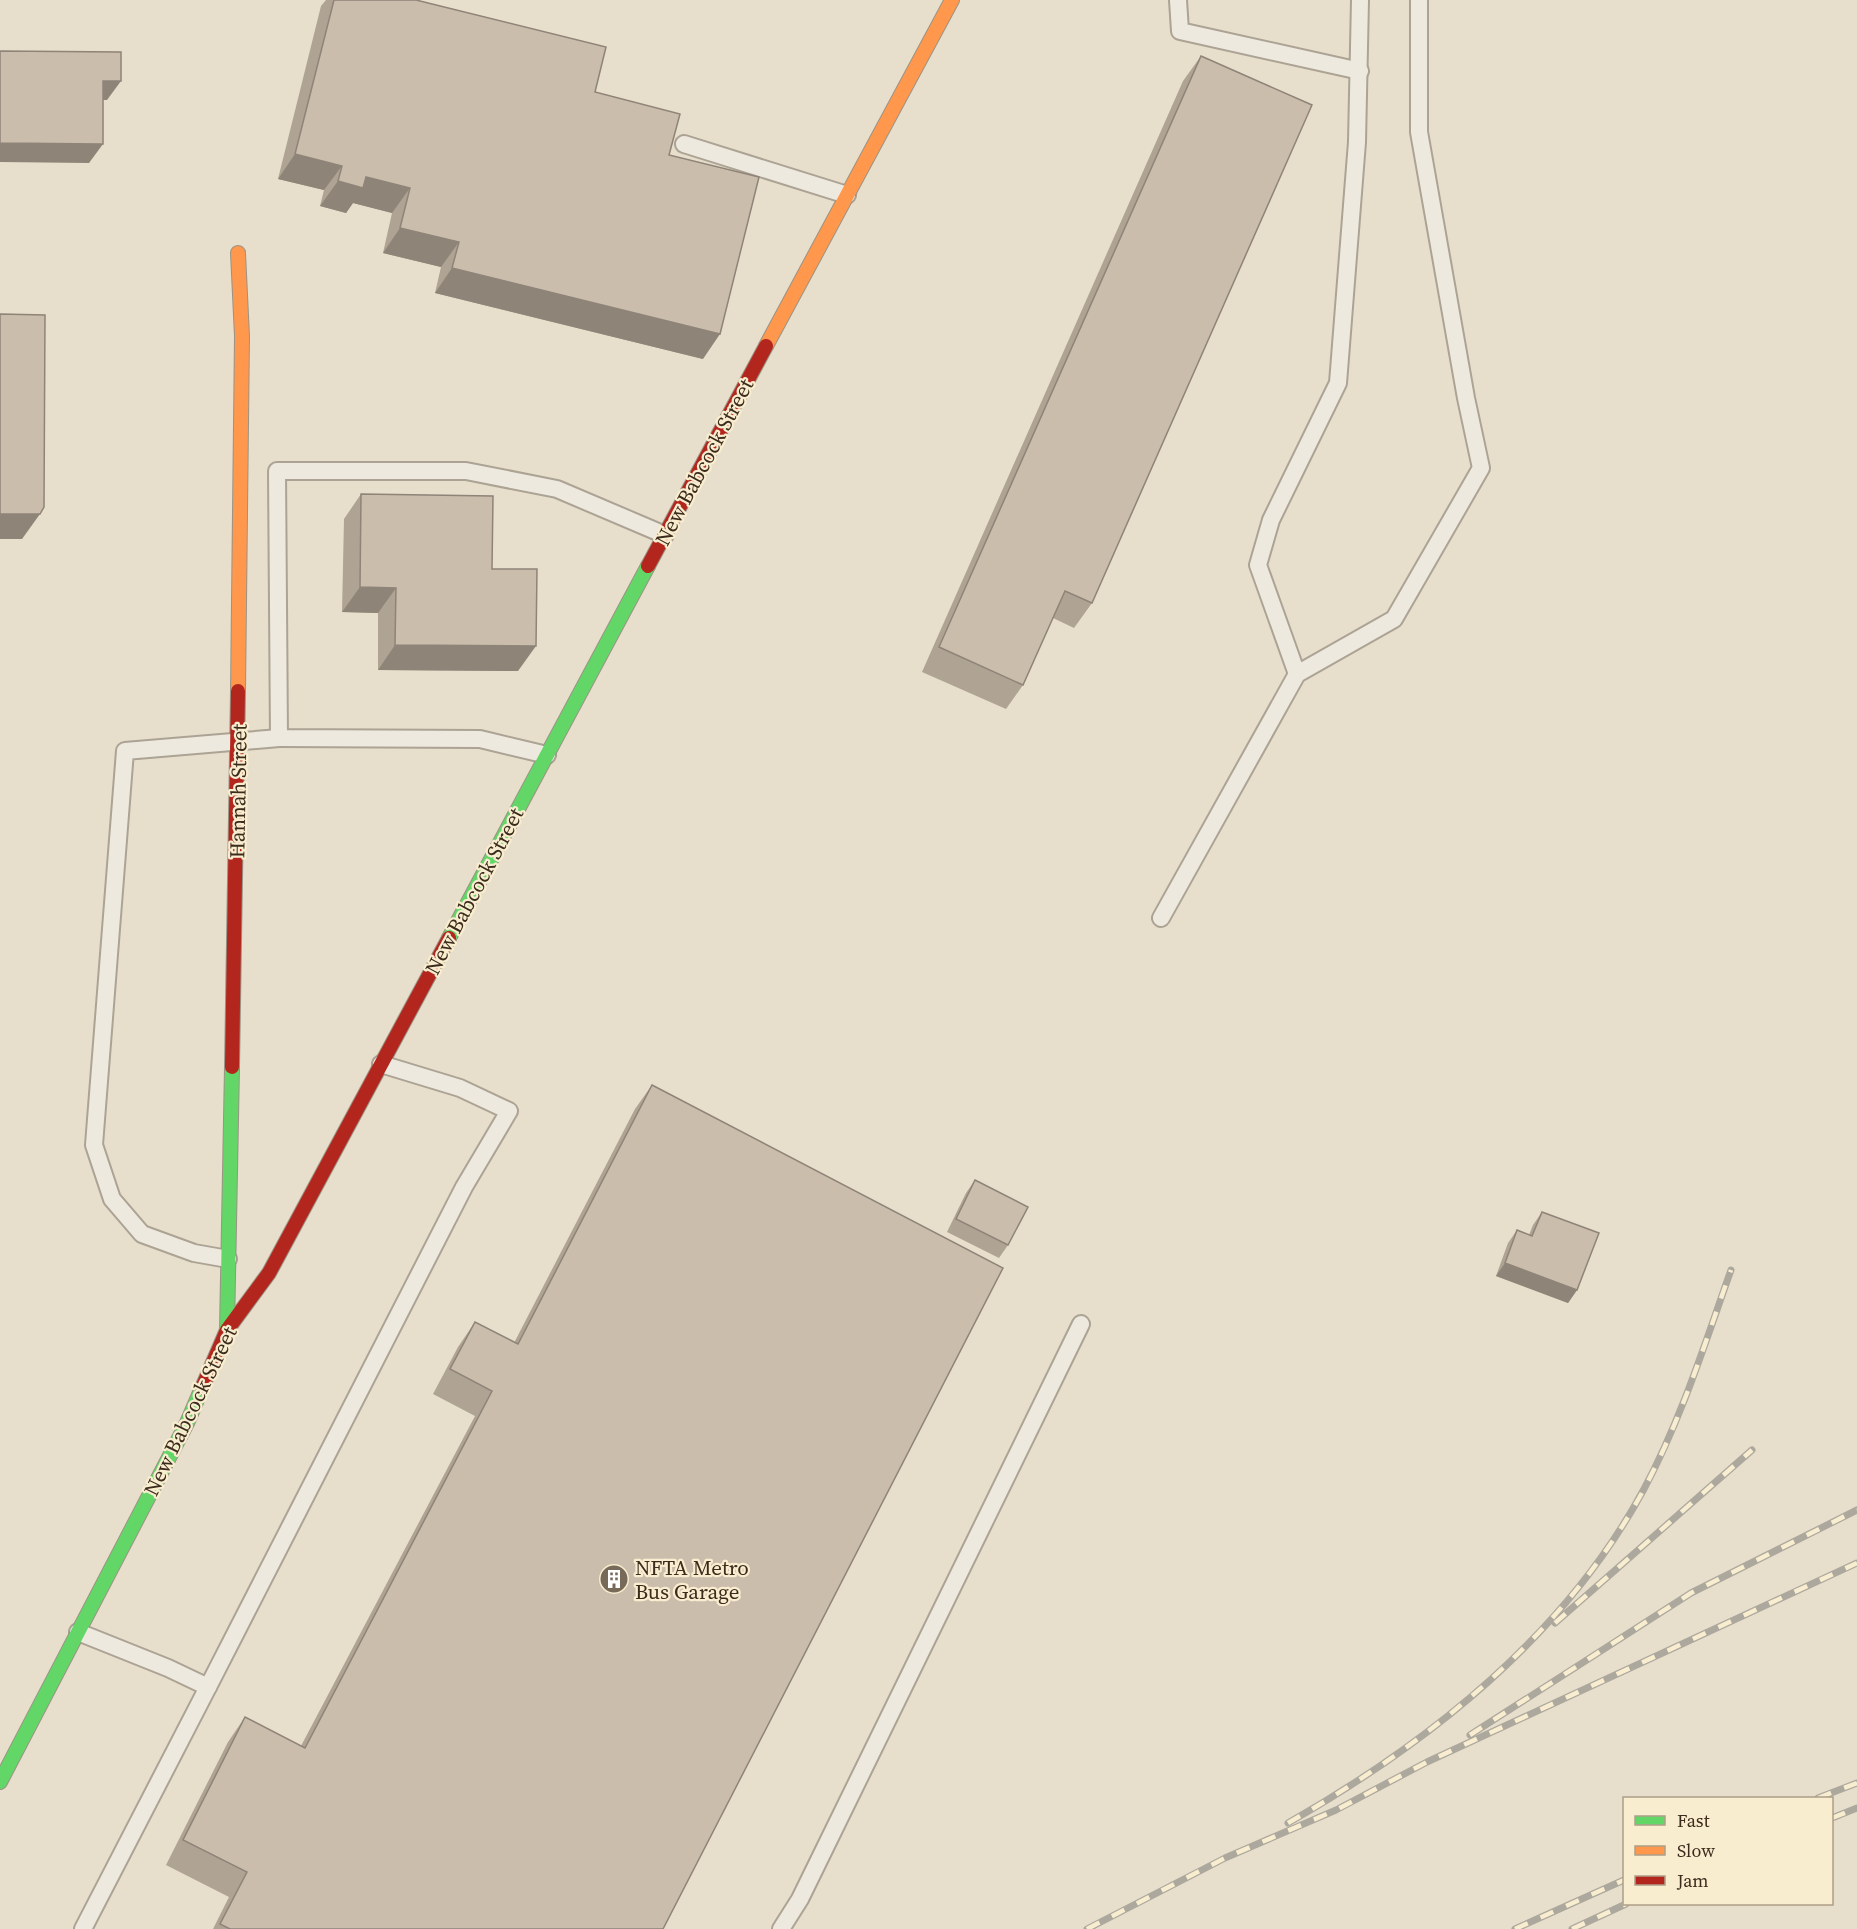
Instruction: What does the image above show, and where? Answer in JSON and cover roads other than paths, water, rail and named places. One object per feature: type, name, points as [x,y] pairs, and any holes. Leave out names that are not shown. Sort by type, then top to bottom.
[{"type":"street","name":"New Babcock Street","points":[[0,1782],[187,1423],[227,1330],[269,1273],[952,0]]},
{"type":"street","name":"Hannah Street","points":[[227,1330],[239,742],[260,470],[243,336],[238,253]]},
{"type":"lane","points":[[1178,0],[1180,31],[1360,71]]},
{"type":"lane","points":[[1297,674],[1258,565],[1271,520],[1338,383],[1360,71],[1360,0]]},
{"type":"lane","points":[[1161,918],[1297,674],[1394,619],[1481,468],[1466,398],[1419,132],[1419,0]]},
{"type":"lane","points":[[684,144],[847,195]]},
{"type":"lane","points":[[279,738],[260,470],[466,471],[557,489],[665,535]]},
{"type":"lane","points":[[228,1259],[194,1253],[142,1234],[112,1199],[94,1145],[125,751],[279,738],[480,739],[547,755]]},
{"type":"lane","points":[[83,1929],[464,1187],[509,1111],[460,1088],[381,1064]]},
{"type":"lane","points":[[781,1929],[800,1899],[1082,1324]]},
{"type":"lane","points":[[78,1632],[208,1687]]},
{"type":"railway","points":[[1288,1823],[1341,1792],[1442,1720],[1490,1680],[1534,1637],[1575,1591],[1612,1542],[1657,1463],[1692,1381],[1731,1270]]},
{"type":"railway","points":[[1555,1623],[1752,1450]]},
{"type":"railway","points":[[1470,1735],[1691,1593],[1857,1510]]},
{"type":"railway","points":[[1087,1929],[1225,1858],[1336,1810],[1427,1762],[1857,1563]]},
{"type":"railway","points":[[1821,1797],[1857,1783]]},
{"type":"railway","points":[[1833,1818],[1857,1808]]},
{"type":"railway","points":[[1515,1929],[1623,1880]]},
{"type":"railway","points":[[1572,1929],[1624,1905]]},
{"type":"place","name":"NFTA Metro Bus Garage","points":[[614,1579]]}]
